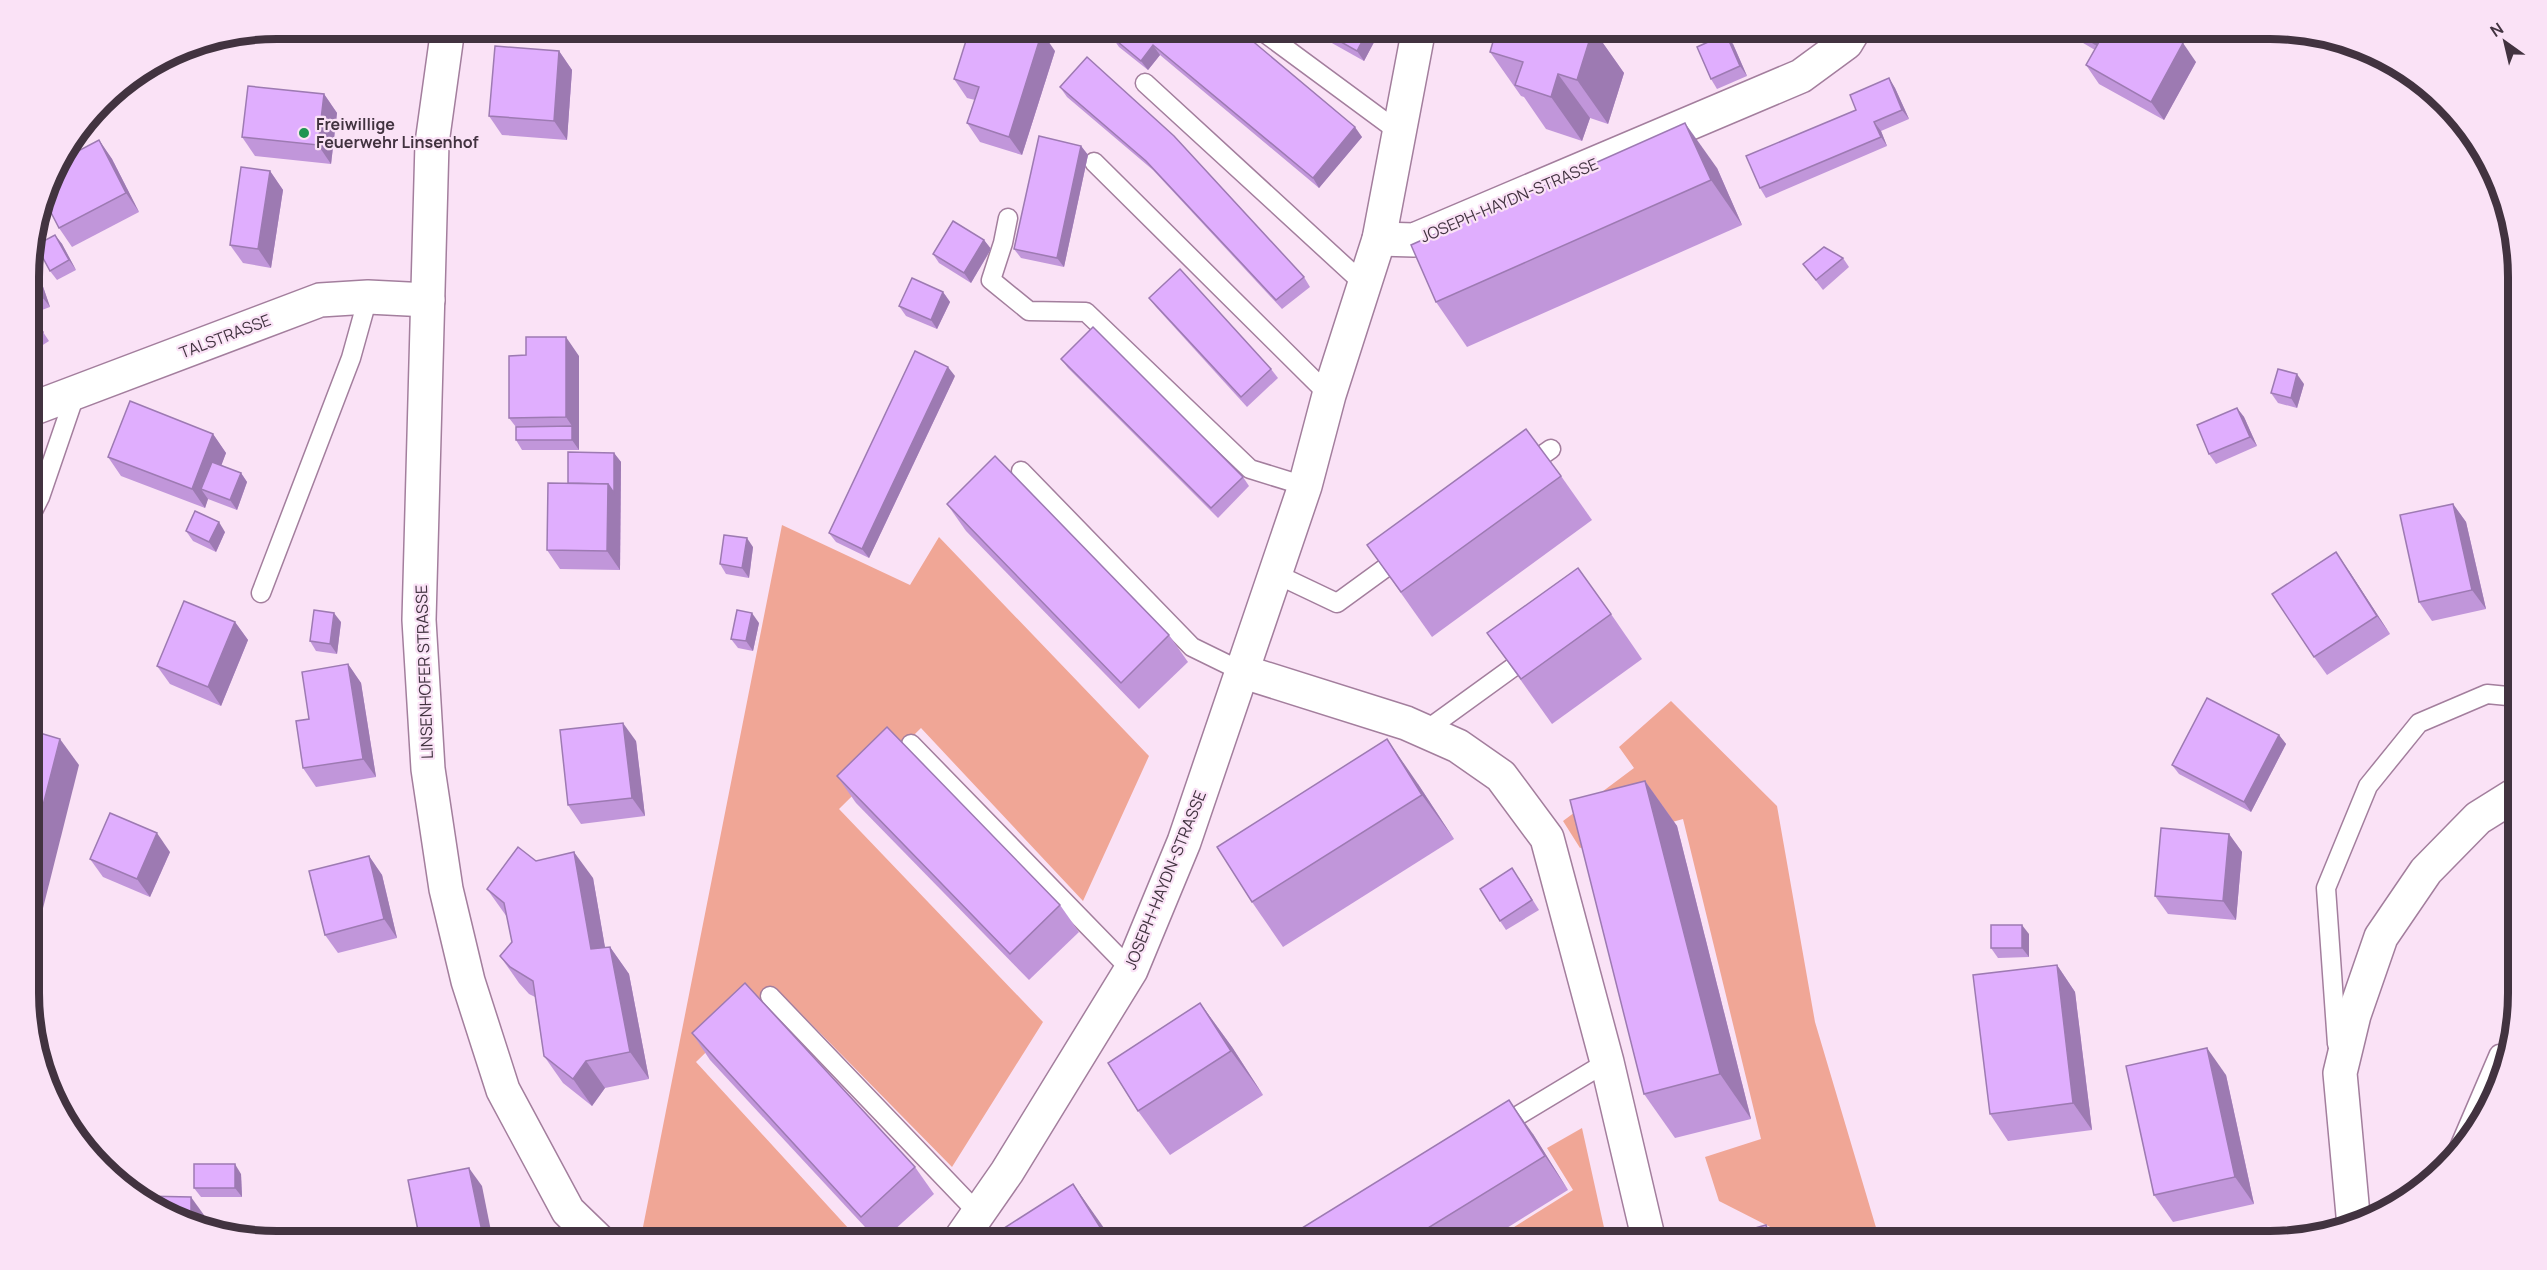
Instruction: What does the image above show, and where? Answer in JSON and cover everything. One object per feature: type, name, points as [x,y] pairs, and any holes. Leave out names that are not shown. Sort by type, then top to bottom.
[{"type":"street","name":"LINSENHOFER STRASSE","points":[[446,39],[432,143],[419,620],[428,769],[446,889],[468,981],[503,1090],[568,1211],[589,1231]]},
{"type":"street","name":"JOSEPH-HAYDN-STRASSE","points":[[966,1231],[1007,1172],[1131,970],[1184,842],[1305,486],[1329,395],[1379,239],[1417,39]]},
{"type":"street","name":"JOSEPH-HAYDN-STRASSE","points":[[1379,239],[1414,240],[1801,76],[1848,39]]},
{"type":"street","name":"TALSTRASSE","points":[[39,406],[320,300],[368,297],[428,300]]},
{"type":"street","points":[[1241,671],[1406,723],[1458,746],[1501,776],[1547,838],[1607,1062],[1647,1231]]},
{"type":"street","points":[[2353,1216],[2340,1073],[2354,1015],[2381,937],[2426,871],[2478,818],[2508,799]]},
{"type":"lane","points":[[1273,39],[1399,132]]},
{"type":"lane","points":[[1145,83],[1365,285]]},
{"type":"lane","points":[[1094,162],[1329,395]]},
{"type":"lane","points":[[1008,218],[991,280],[1029,311],[1086,312],[1250,469],[1305,486]]},
{"type":"lane","points":[[261,593],[351,358],[368,297]]},
{"type":"lane","points":[[39,499],[76,392]]},
{"type":"lane","points":[[1507,480],[1551,449]]},
{"type":"lane","points":[[1021,471],[1192,647],[1241,671]]},
{"type":"lane","points":[[1276,574],[1337,603],[1415,547]]},
{"type":"lane","points":[[1425,731],[1549,641]]},
{"type":"lane","points":[[2340,1073],[2326,888],[2368,786],[2419,723],[2487,694],[2508,696]]},
{"type":"lane","points":[[911,744],[1131,970]]},
{"type":"lane","points":[[770,996],[978,1213]]},
{"type":"lane","points":[[2470,1122],[2499,1054]]},
{"type":"lane","points":[[1484,1136],[1607,1062]]},
{"type":"shaded area","points":[[782,525],[910,585],[939,537],[1149,756],[1083,901],[921,728],[839,809],[1043,1022],[952,1167],[774,986],[696,1062],[851,1231],[642,1231]]},
{"type":"shaded area","points":[[1671,701],[1777,806],[1815,1022],[1877,1231],[1778,1231],[1719,1201],[1705,1157],[1761,1139],[1683,819],[1580,848],[1563,821],[1634,768],[1619,747]]},
{"type":"shaded area","points":[[1582,1128],[1605,1231],[1508,1231],[1573,1190],[1547,1148]]},
{"type":"building","points":[[967,39],[1040,39],[1009,137],[967,123],[979,87],[954,79]]},
{"type":"building","points":[[1114,39],[1250,39],[1355,127],[1313,178],[1153,45],[1141,61]]},
{"type":"building","points":[[1336,39],[1363,39],[1357,51]]},
{"type":"building","points":[[1494,39],[1590,39],[1577,80],[1558,74],[1551,97],[1515,85],[1523,62],[1490,52]]},
{"type":"building","points":[[1715,39],[1728,39],[1740,66],[1711,79],[1697,47]]},
{"type":"building","points":[[2086,39],[2098,39],[2095,44]]},
{"type":"building","points":[[2101,39],[2176,39],[2183,43],[2151,102],[2086,65]]},
{"type":"building","points":[[495,46],[559,51],[554,121],[489,116]]},
{"type":"building","points":[[1087,57],[1174,136],[1304,277],[1276,300],[1146,161],[1060,87]]},
{"type":"building","points":[[1889,78],[1902,110],[1874,122],[1881,137],[1760,188],[1746,156],[1856,110],[1850,95]]},
{"type":"building","points":[[248,86],[324,94],[318,145],[242,137]]},
{"type":"building","points":[[1685,123],[1711,180],[1436,302],[1411,245]]},
{"type":"building","points":[[1039,136],[1081,146],[1057,258],[1014,249]]},
{"type":"building","points":[[99,140],[126,193],[59,228],[49,209],[57,186],[74,153]]},
{"type":"building","points":[[241,167],[270,171],[258,249],[230,245]]},
{"type":"building","points":[[953,221],[984,240],[964,273],[933,254]]},
{"type":"building","points":[[55,235],[69,260],[50,271],[41,253],[42,242]]},
{"type":"building","points":[[1824,247],[1843,258],[1816,280],[1803,264]]},
{"type":"building","points":[[1180,269],[1271,369],[1241,397],[1149,298]]},
{"type":"building","points":[[912,278],[943,292],[931,320],[899,306]]},
{"type":"building","points":[[39,286],[43,298],[39,299]]},
{"type":"building","points":[[1093,327],[1243,477],[1211,508],[1061,359]]},
{"type":"building","points":[[526,337],[566,337],[566,417],[509,418],[509,356],[526,355]]},
{"type":"building","points":[[915,351],[948,367],[862,549],[829,533]]},
{"type":"building","points":[[2278,369],[2297,374],[2291,398],[2271,393]]},
{"type":"building","points":[[130,401],[213,434],[192,489],[108,457]]},
{"type":"building","points":[[2237,408],[2250,437],[2209,454],[2197,425]]},
{"type":"building","points":[[572,426],[572,440],[516,440],[516,427]]},
{"type":"building","points":[[1526,429],[1561,476],[1401,592],[1367,545]]},
{"type":"building","points":[[568,452],[614,453],[614,493],[608,484],[568,483]]},
{"type":"building","points":[[995,456],[1169,635],[1121,683],[947,504]]},
{"type":"building","points":[[212,462],[241,473],[230,500],[201,489]]},
{"type":"building","points":[[548,483],[608,484],[607,551],[547,550]]},
{"type":"building","points":[[2453,504],[2472,590],[2419,602],[2400,515]]},
{"type":"building","points":[[195,511],[219,522],[209,542],[186,531]]},
{"type":"building","points":[[724,535],[747,538],[742,568],[720,564]]},
{"type":"building","points":[[2336,552],[2377,616],[2314,657],[2272,594]]},
{"type":"building","points":[[1578,568],[1611,614],[1521,679],[1487,633]]},
{"type":"building","points":[[184,601],[235,622],[208,687],[157,666]]},
{"type":"building","points":[[314,610],[334,613],[330,644],[310,641]]},
{"type":"building","points":[[737,610],[752,613],[746,641],[731,639]]},
{"type":"building","points":[[348,664],[363,759],[303,768],[296,721],[309,719],[302,672]]},
{"type":"building","points":[[2207,698],[2279,735],[2244,802],[2172,765]]},
{"type":"building","points":[[623,723],[632,798],[568,805],[560,730]]},
{"type":"building","points":[[887,727],[1060,905],[1010,954],[837,776]]},
{"type":"building","points":[[39,733],[60,739],[39,821]]},
{"type":"building","points":[[1387,739],[1422,795],[1252,902],[1217,847]]},
{"type":"building","points":[[1645,781],[1720,1074],[1644,1094],[1570,800]]},
{"type":"building","points":[[110,813],[157,833],[137,879],[90,859]]},
{"type":"building","points":[[2161,828],[2229,834],[2223,901],[2155,896]]},
{"type":"building","points":[[518,847],[536,861],[574,852],[591,949],[610,947],[630,1052],[586,1061],[573,1079],[544,1056],[533,981],[510,967],[500,956],[512,942],[504,903],[487,889]]},
{"type":"building","points":[[369,856],[384,919],[325,935],[309,871]]},
{"type":"building","points":[[1512,868],[1532,900],[1500,921],[1480,889]]},
{"type":"building","points":[[1991,925],[2022,925],[2022,948],[1991,948]]},
{"type":"building","points":[[2057,965],[2073,1103],[1990,1114],[1973,975]]},
{"type":"building","points":[[745,983],[915,1167],[861,1217],[692,1033]]},
{"type":"building","points":[[1200,1003],[1231,1051],[1138,1111],[1108,1063]]},
{"type":"building","points":[[2207,1048],[2235,1177],[2154,1195],[2126,1066]]},
{"type":"building","points":[[1509,1100],[1545,1156],[1423,1231],[1297,1231]]},
{"type":"building","points":[[194,1164],[235,1164],[235,1188],[194,1188]]},
{"type":"building","points":[[469,1168],[482,1231],[418,1231],[408,1180]]},
{"type":"building","points":[[1073,1184],[1102,1231],[1000,1231]]},
{"type":"building","points":[[153,1196],[191,1197],[191,1215]]},
{"type":"building","points":[[1766,1225],[1768,1231],[1745,1231]]},
{"type":"place","name":"Freiwillige Feuerwehr Linsenhof","points":[[304,133]]}]
